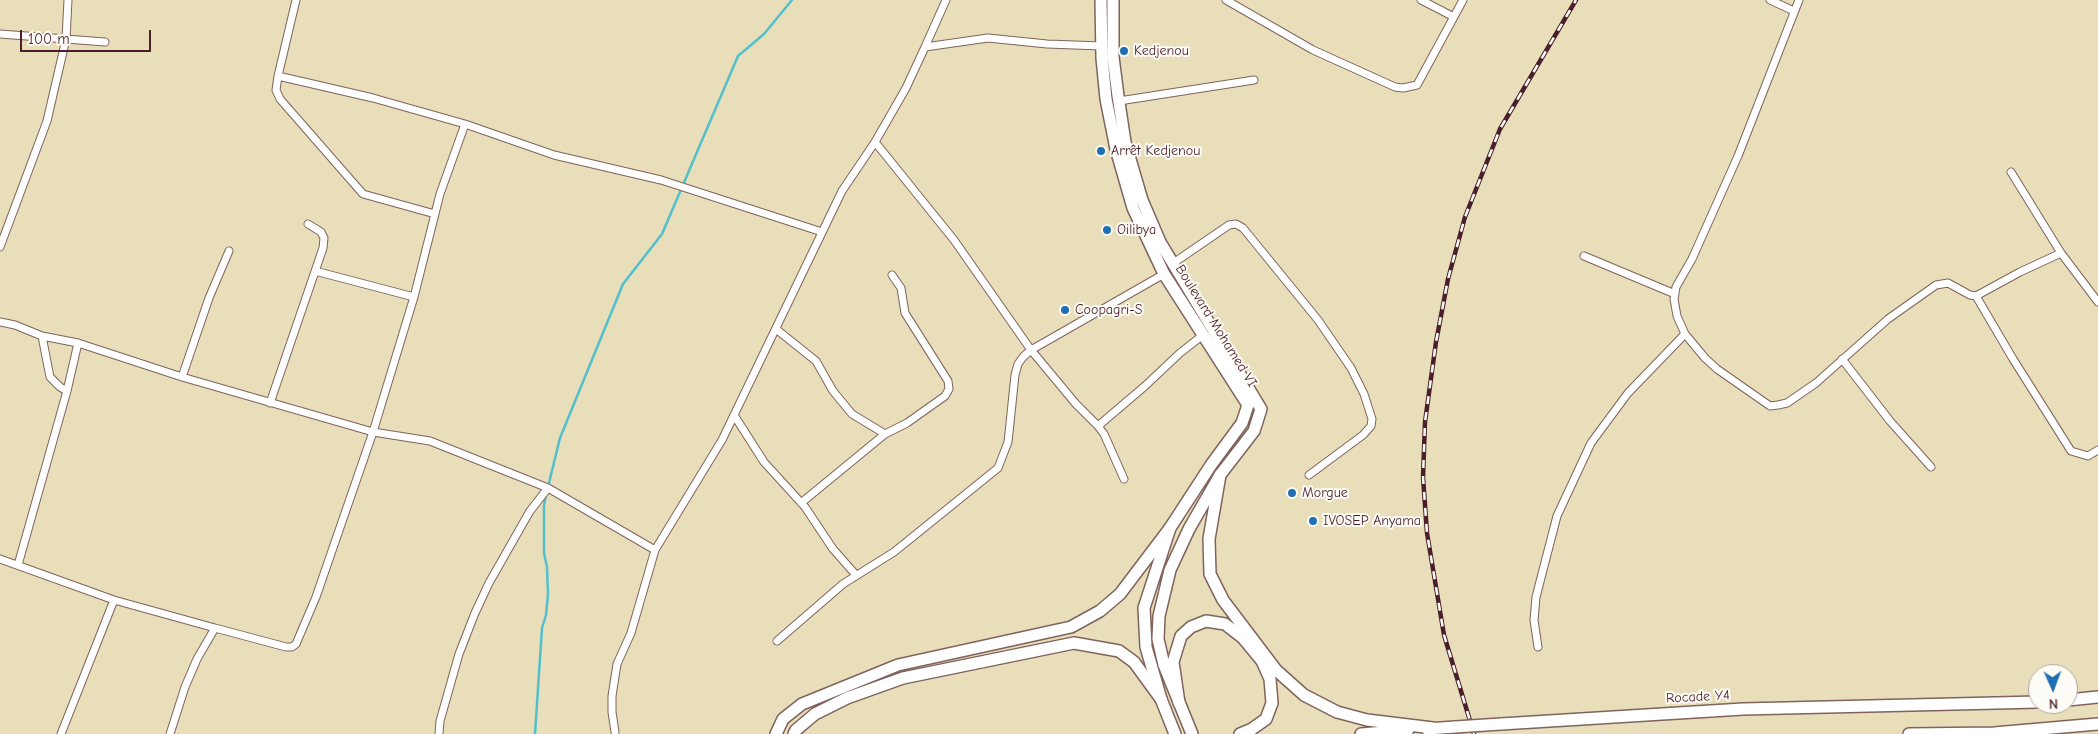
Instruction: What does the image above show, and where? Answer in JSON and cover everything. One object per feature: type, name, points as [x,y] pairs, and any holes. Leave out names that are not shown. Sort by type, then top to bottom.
[{"type":"main road","name":"Boulevard Mohamed VI","points":[[1101,0],[1106,99],[1122,175],[1133,208],[1164,274],[1248,405],[1242,423],[1211,465],[1170,528],[1144,608],[1146,647],[1161,699],[1175,734]]},
{"type":"main road","name":"Boulevard Mohamed VI","points":[[1113,0],[1113,57],[1119,101],[1125,142],[1142,200],[1160,242],[1172,264],[1261,409],[1254,431],[1220,475],[1189,529],[1170,570],[1159,616],[1158,639],[1164,666],[1192,734]]},
{"type":"main road","points":[[1220,475],[1209,539],[1210,574],[1223,600],[1276,670],[1304,695],[1337,712],[1367,720],[1433,728]]},
{"type":"main road","points":[[776,734],[783,719],[802,704],[840,687],[898,665],[1071,626],[1100,611],[1120,594],[1170,528]]},
{"type":"main road","points":[[1181,708],[1173,662],[1181,636],[1191,627],[1206,621],[1225,624],[1243,638],[1262,661],[1270,679],[1272,704],[1266,719],[1252,729],[1240,734]]},
{"type":"main road","points":[[794,734],[796,730],[815,714],[847,698],[902,678],[1074,643],[1119,651],[1134,662],[1161,699]]},
{"type":"main road","points":[[2078,699],[2098,697]]},
{"type":"main road","name":"Rocade Y4","points":[[1361,734],[1744,709],[2028,702]]},
{"type":"main road","points":[[1909,734],[1994,733],[2098,724]]},
{"type":"street","points":[[0,247],[47,121],[66,39],[68,0]]},
{"type":"street","points":[[296,0],[278,76],[276,90],[280,99],[362,194],[435,214]]},
{"type":"street","points":[[615,732],[612,704],[617,664],[630,633],[655,550],[722,440],[842,191],[875,142],[906,88],[946,0]]},
{"type":"street","points":[[1226,0],[1313,50],[1394,87],[1403,88],[1417,85],[1463,0]]},
{"type":"street","points":[[1421,0],[1454,17]]},
{"type":"street","points":[[1770,0],[1794,11]]},
{"type":"street","points":[[1799,0],[1738,156],[1692,259],[1676,287],[1676,316],[1686,334],[1705,358],[1717,369],[1770,406],[1787,403],[1816,383],[1888,319],[1936,285],[1948,283],[1970,295],[1976,296],[2020,272],[2061,253]]},
{"type":"street","points":[[0,34],[105,42]]},
{"type":"street","points":[[925,47],[988,38],[1048,44],[1102,46]]},
{"type":"street","points":[[278,76],[373,98],[465,124],[554,155],[661,180],[822,232]]},
{"type":"street","points":[[1119,101],[1254,80]]},
{"type":"street","points":[[0,559],[114,600],[286,647],[292,647],[296,644],[316,597],[373,432],[414,297],[440,194],[465,124]]},
{"type":"street","points":[[875,142],[954,240],[1031,350],[1104,434],[1124,479]]},
{"type":"street","points":[[2010,172],[2061,253],[2098,302]]},
{"type":"street","points":[[270,403],[324,238],[321,232],[308,224]]},
{"type":"street","points":[[1172,264],[1229,224],[1236,224],[1243,228],[1318,320],[1351,368],[1364,394],[1372,419],[1371,426],[1363,435],[1309,475]]},
{"type":"street","points":[[182,376],[209,298],[229,251]]},
{"type":"street","points":[[1584,256],[1675,294]]},
{"type":"street","points":[[315,270],[414,297]]},
{"type":"street","points":[[776,641],[856,575],[894,552],[998,468],[1004,457],[1010,431],[1018,364],[1031,350],[1164,274]]},
{"type":"street","points":[[801,503],[885,434],[907,423],[945,396],[949,389],[948,381],[905,314],[901,288],[892,275]]},
{"type":"street","points":[[1976,296],[2013,360],[2071,451],[2088,456],[2098,450]]},
{"type":"street","points":[[0,322],[15,325],[42,336],[78,343],[270,403],[373,432],[430,441],[548,488],[655,550]]},
{"type":"street","points":[[776,329],[816,361],[833,391],[852,414],[885,434]]},
{"type":"street","points":[[1538,647],[1534,620],[1538,588],[1557,516],[1591,444],[1628,393],[1686,334]]},
{"type":"street","points":[[1098,426],[1203,335]]},
{"type":"street","points":[[42,336],[50,376],[60,387],[67,391]]},
{"type":"street","points":[[18,565],[67,391],[78,343]]},
{"type":"street","points":[[1842,359],[1890,421],[1932,467]]},
{"type":"street","points":[[734,414],[767,466],[801,503],[838,556],[856,575]]},
{"type":"street","points":[[439,734],[440,721],[459,654],[475,613],[489,583],[530,511],[548,488]]},
{"type":"street","points":[[61,734],[114,600]]},
{"type":"street","points":[[170,734],[194,666],[215,628]]},
{"type":"waterway","points":[[548,487],[560,438],[623,284],[662,234],[738,56],[764,34],[792,0]]},
{"type":"waterway","points":[[535,734],[542,628],[546,615],[548,594],[547,567],[544,553],[544,505],[546,495]]},
{"type":"railway","points":[[1474,734],[1444,635],[1427,533],[1423,477],[1425,422],[1436,342],[1448,279],[1465,217],[1500,129],[1576,0]]},
{"type":"place","name":"Kedjenou","points":[[1124,51]]},
{"type":"place","name":"Arrêt Kedjenou","points":[[1101,151]]},
{"type":"place","name":"Oilibya","points":[[1107,230]]},
{"type":"place","name":"Coopagri-S","points":[[1065,310]]},
{"type":"place","name":"Morgue","points":[[1292,493]]},
{"type":"place","name":"IVOSEP Anyama","points":[[1313,521]]}]
